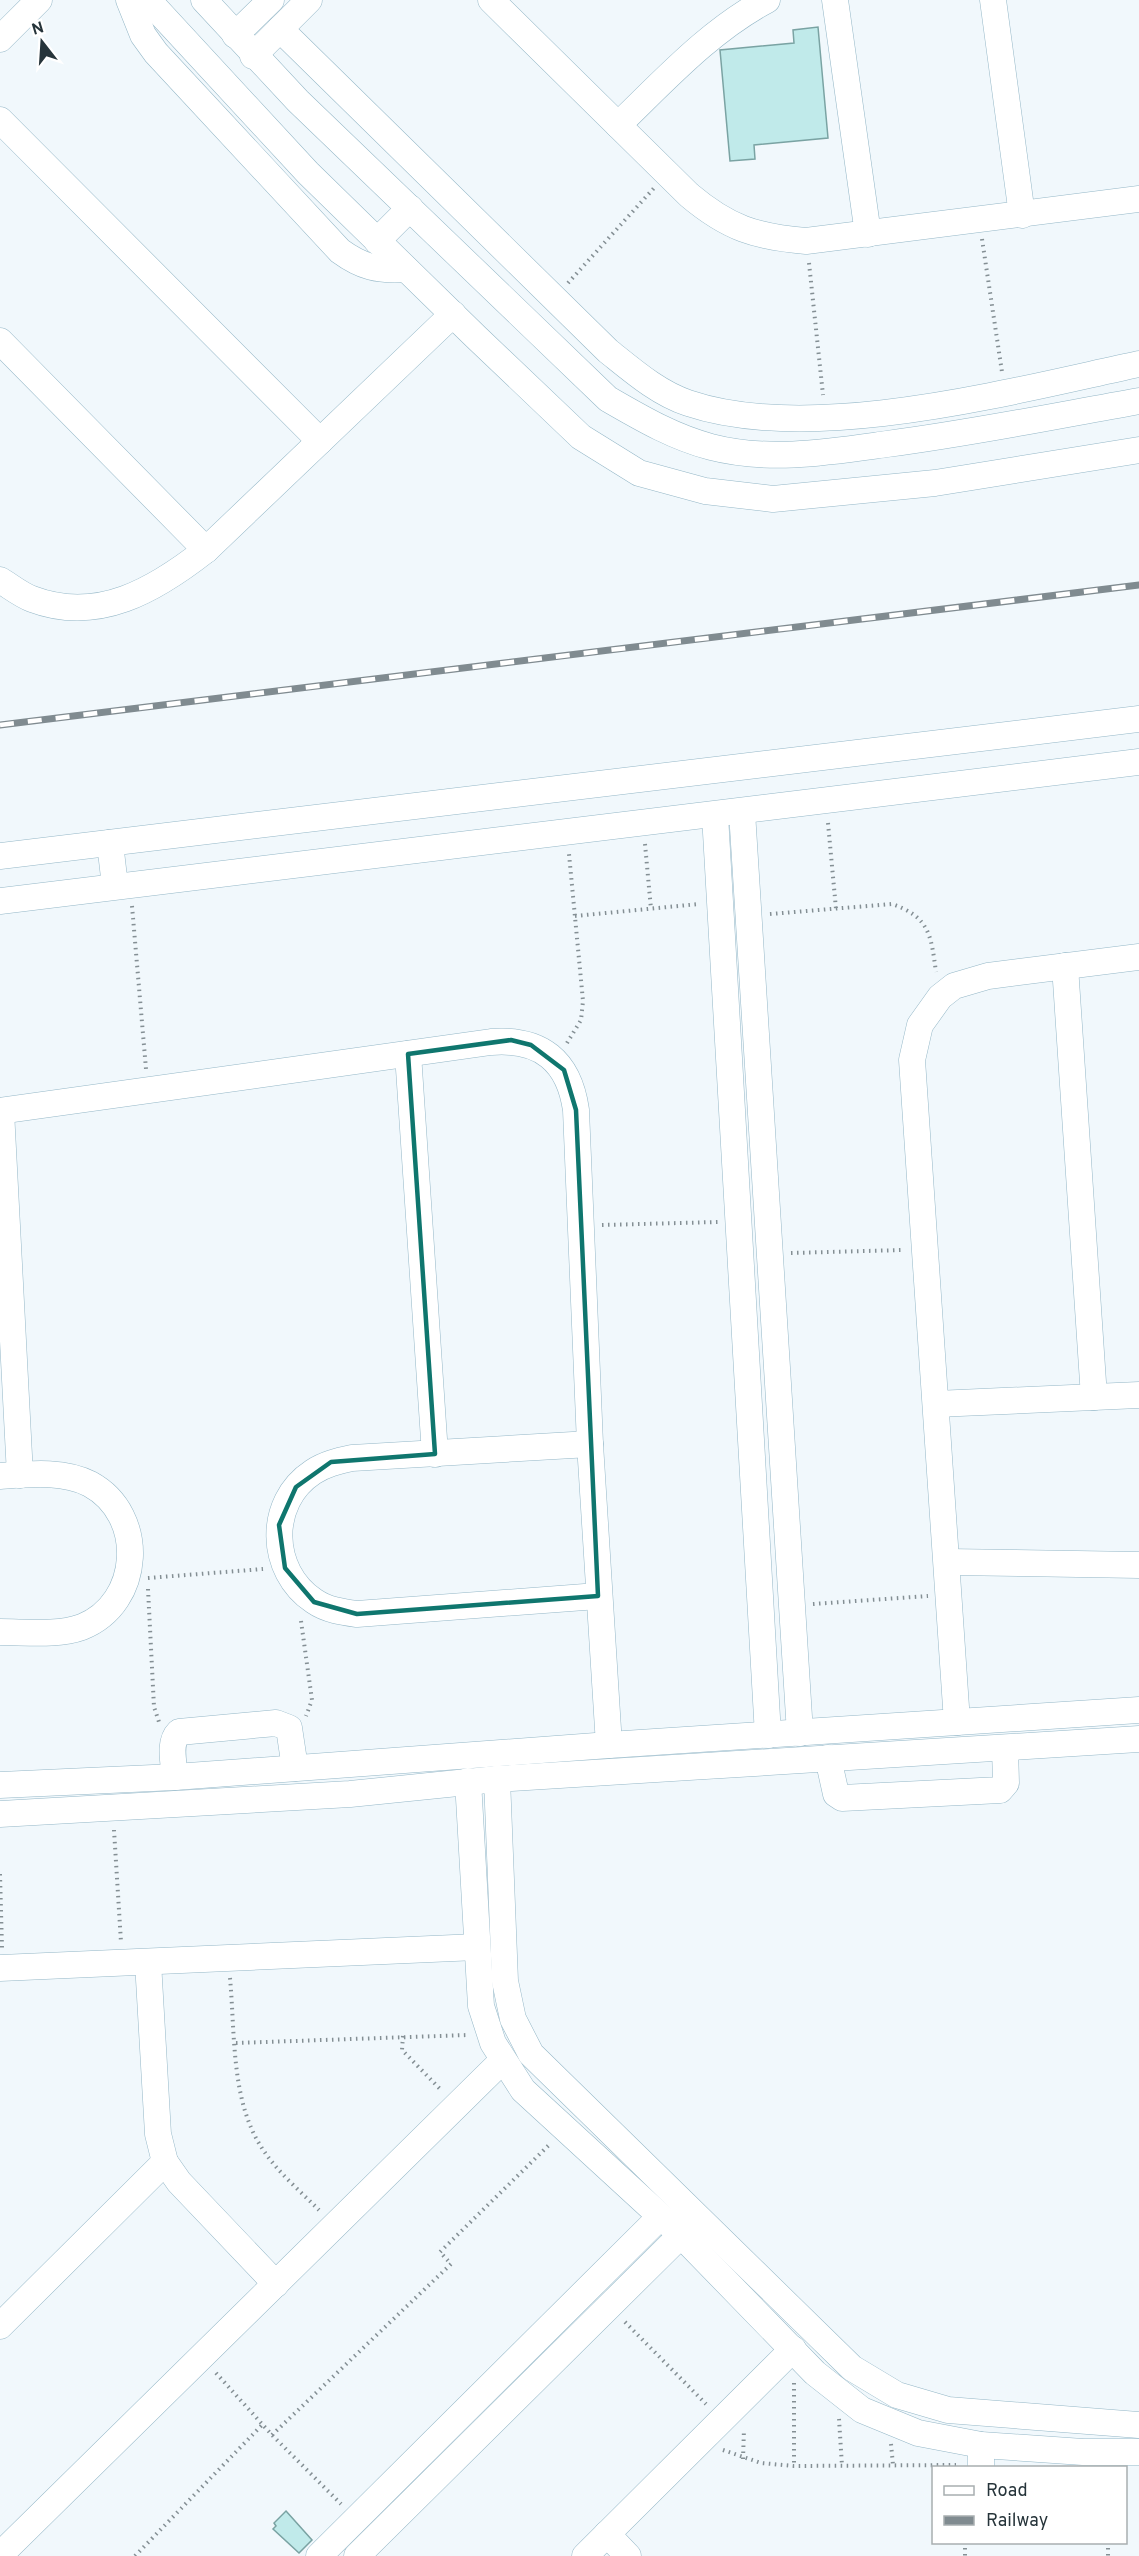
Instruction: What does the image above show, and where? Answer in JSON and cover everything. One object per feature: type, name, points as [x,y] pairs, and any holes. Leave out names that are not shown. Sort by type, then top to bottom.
[{"type":"street","points":[[0,39],[39,0]]},
{"type":"street","points":[[129,0],[143,35],[156,53],[340,251],[359,265],[382,271],[406,269]]},
{"type":"street","points":[[147,0],[308,173],[406,269],[581,437],[639,473],[705,491],[773,499],[947,482],[1139,450]]},
{"type":"street","points":[[204,0],[254,56],[608,399],[661,430],[712,447],[765,455],[829,452],[1010,425],[1139,401]]},
{"type":"street","points":[[235,35],[271,0]]},
{"type":"street","points":[[254,56],[309,0]]},
{"type":"street","points":[[618,125],[701,45],[740,14],[767,0]]},
{"type":"street","points":[[835,0],[868,234]]},
{"type":"street","points":[[993,0],[1022,215]]},
{"type":"street","points":[[505,4],[618,125],[668,173],[715,216],[744,230],[774,238],[806,241],[979,221],[1139,199]]},
{"type":"street","points":[[280,29],[608,351],[645,381],[686,402],[732,415],[826,417],[918,407],[1139,364]]},
{"type":"street","points":[[0,120],[320,441]]},
{"type":"street","points":[[377,241],[410,208]]},
{"type":"street","points":[[530,324],[553,299]]},
{"type":"street","points":[[0,580],[31,599],[77,609],[124,601],[174,575],[206,550],[453,314]]},
{"type":"street","points":[[0,341],[206,550]]},
{"type":"street","points":[[1005,391],[1010,425]]},
{"type":"street","points":[[826,417],[829,452]]},
{"type":"street","points":[[0,856],[1139,719]]},
{"type":"street","points":[[0,901],[1139,762]]},
{"type":"street","points":[[742,812],[800,1732]]},
{"type":"street","points":[[716,815],[765,1649],[768,1735]]},
{"type":"street","points":[[110,843],[122,885]]},
{"type":"street","points":[[720,898],[747,904]]},
{"type":"street","points":[[957,1722],[948,1562],[912,1060],[920,1025],[940,997],[954,986],[970,980],[1139,957]]},
{"type":"street","points":[[1065,966],[1094,1397]]},
{"type":"street","points":[[0,1632],[60,1632],[82,1627],[101,1616],[137,1579],[131,1558],[129,1536],[122,1515],[108,1497],[90,1484],[69,1476],[10,1475],[0,1111],[511,1040],[531,1045],[549,1055],[564,1070],[573,1089],[582,1225],[598,1596],[609,1745]]},
{"type":"street","points":[[408,1054],[435,1454]]},
{"type":"street","points":[[936,1404],[1139,1395]]},
{"type":"street","points":[[590,1444],[352,1458],[331,1462],[312,1472],[291,1496],[279,1524],[279,1546],[291,1577],[314,1602],[335,1611],[357,1614],[598,1596]]},
{"type":"street","points":[[948,1562],[1139,1565]]},
{"type":"street","points":[[765,1649],[794,1649]]},
{"type":"street","points":[[0,1785],[175,1777],[609,1745],[1139,1710]]},
{"type":"street","points":[[175,1777],[174,1737],[179,1732],[276,1723],[289,1728],[295,1768]]},
{"type":"street","points":[[888,1727],[890,1755]]},
{"type":"street","points":[[0,1814],[350,1794],[496,1779],[1139,1739]]},
{"type":"street","points":[[828,1758],[836,1794],[842,1798],[1000,1790],[1006,1783],[1005,1748]]},
{"type":"street","points":[[347,1764],[350,1794]]},
{"type":"street","points":[[496,1779],[505,1981],[513,2019],[531,2054],[664,2181],[852,2368],[874,2383],[922,2404],[948,2410],[1139,2425]]},
{"type":"street","points":[[468,1781],[481,2006],[502,2061],[523,2090],[681,2235],[838,2393],[862,2410],[981,2459],[1053,2450],[1083,2460],[1139,2452]]},
{"type":"street","points":[[473,1864],[500,1864]]},
{"type":"street","points":[[2,1968],[477,1947]]},
{"type":"street","points":[[148,1962],[158,2134],[165,2162],[179,2182],[276,2284]]},
{"type":"street","points":[[0,2555],[502,2061]]},
{"type":"street","points":[[557,2123],[571,2094]]},
{"type":"street","points":[[0,2326],[165,2162]]},
{"type":"street","points":[[319,2556],[660,2217]]},
{"type":"street","points":[[350,2525],[359,2553],[681,2235]]},
{"type":"street","points":[[601,2275],[615,2300]]},
{"type":"street","points":[[585,2556],[793,2349]]},
{"type":"street","points":[[1053,2450],[1056,2420]]},
{"type":"street","points":[[608,2534],[628,2556]]},
{"type":"path","points":[[553,299],[668,173]]},
{"type":"path","points":[[979,221],[1005,391]]},
{"type":"path","points":[[806,241],[826,417]]},
{"type":"path","points":[[826,801],[836,909]]},
{"type":"path","points":[[644,823],[651,909]]},
{"type":"path","points":[[549,1055],[562,1049],[581,1020],[583,1001],[567,833]]},
{"type":"path","points":[[122,885],[148,1091]]},
{"type":"path","points":[[575,916],[651,909],[720,898]]},
{"type":"path","points":[[747,904],[836,909],[892,904],[910,910],[924,923],[932,941],[940,997]]},
{"type":"path","points":[[582,1225],[740,1221]]},
{"type":"path","points":[[769,1253],[926,1250]]},
{"type":"path","points":[[174,1737],[160,1725],[154,1707],[137,1579],[291,1577],[312,1700],[310,1710],[304,1719],[289,1728]]},
{"type":"path","points":[[791,1606],[950,1595]]},
{"type":"path","points":[[112,1808],[122,1963]]},
{"type":"path","points":[[0,1874],[2,1968]]},
{"type":"path","points":[[228,1958],[242,2101],[260,2145],[273,2164],[335,2226]]},
{"type":"path","points":[[236,2043],[490,2034]]},
{"type":"path","points":[[403,2036],[402,2050],[457,2105]]},
{"type":"path","points":[[272,2435],[451,2264],[440,2252],[557,2123]]},
{"type":"path","points":[[615,2300],[713,2428],[724,2450],[743,2459],[794,2466],[981,2459]]},
{"type":"path","points":[[793,2349],[794,2466]]},
{"type":"path","points":[[202,2357],[350,2525]]},
{"type":"path","points":[[838,2393],[842,2466]]},
{"type":"path","points":[[135,2556],[262,2424]]},
{"type":"highlighted area","points":[[511,1040],[531,1045],[564,1070],[576,1110],[598,1596],[357,1614],[314,1602],[285,1568],[279,1525],[296,1487],[331,1462],[435,1454],[408,1054]]},
{"type":"building","points":[[818,27],[828,138],[754,145],[755,159],[730,161],[720,50],[794,43],[793,30]]},
{"type":"building","points":[[286,2511],[312,2540],[299,2553],[273,2529],[276,2526],[274,2523]]},
{"type":"railway","points":[[0,725],[1139,585]]}]
